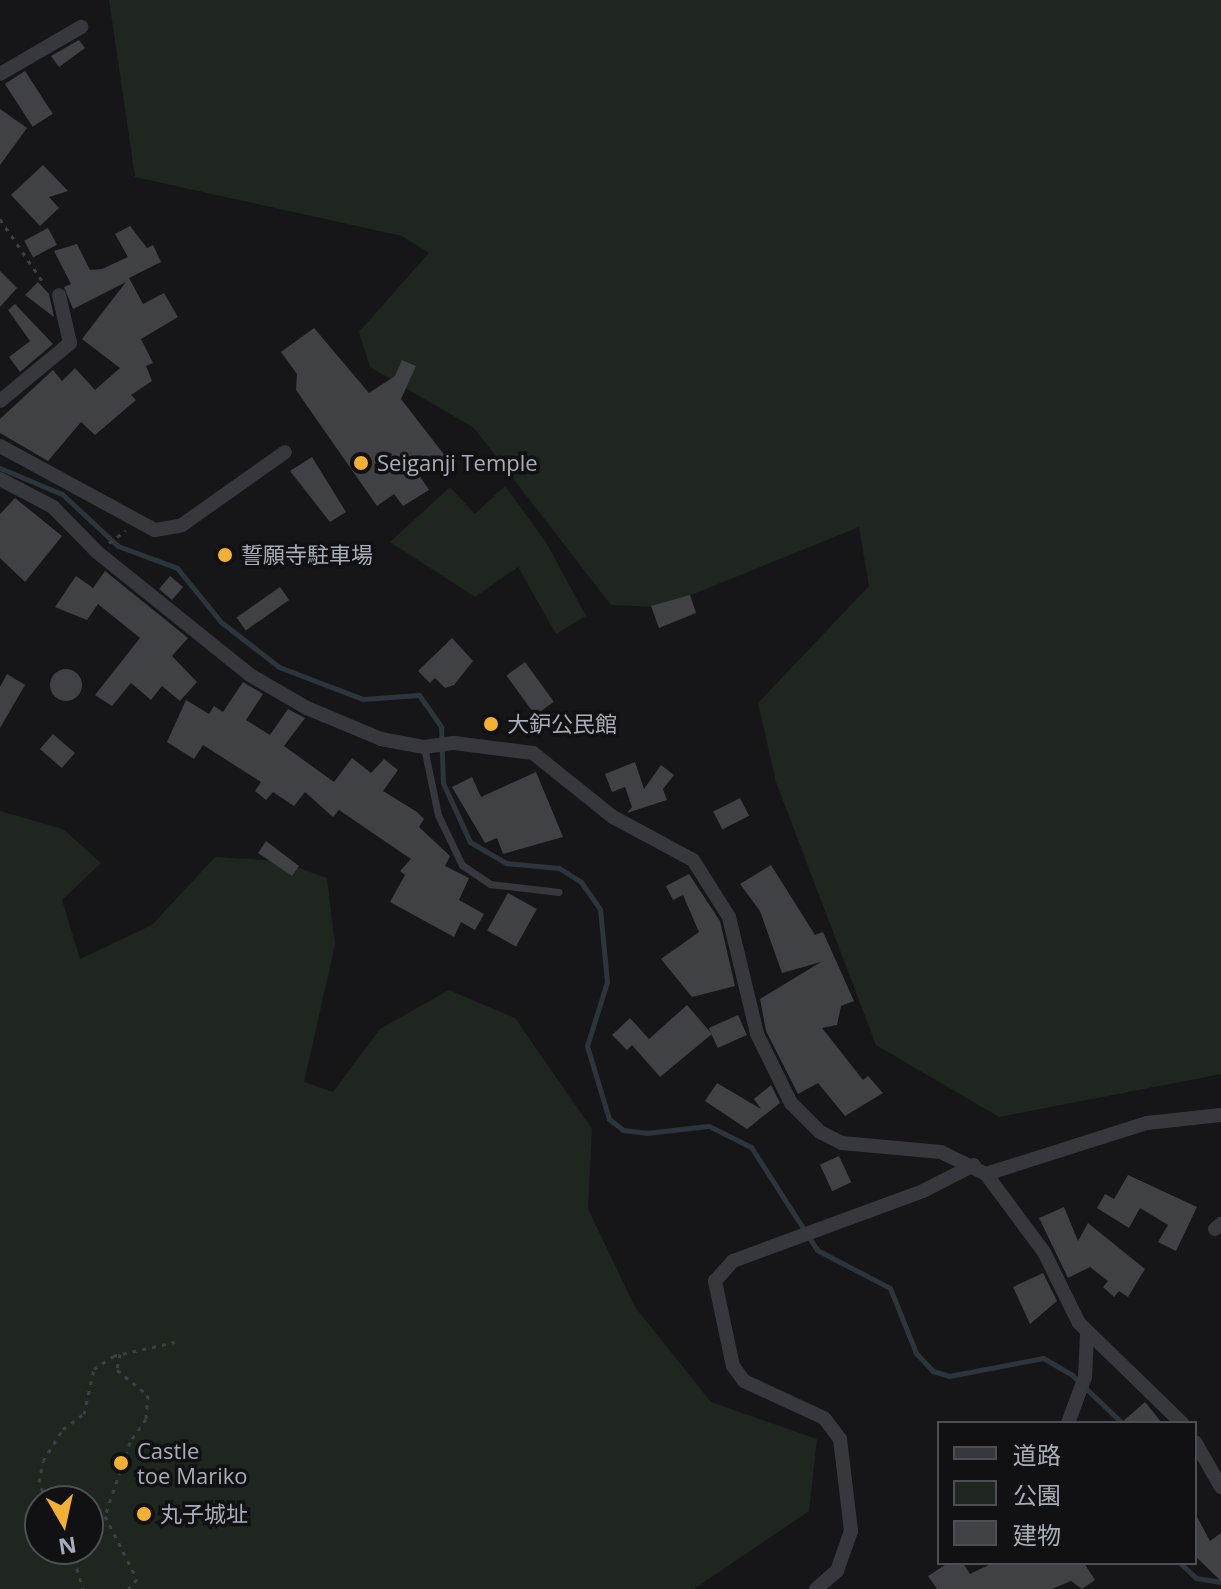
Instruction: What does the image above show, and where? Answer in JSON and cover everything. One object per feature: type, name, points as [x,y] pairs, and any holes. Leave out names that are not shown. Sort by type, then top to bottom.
[{"type":"street","points":[[0,74],[81,27]]},
{"type":"street","points":[[0,401],[70,343],[59,295]]},
{"type":"street","points":[[0,446],[155,530],[182,525],[285,452]]},
{"type":"street","points":[[0,479],[53,507],[97,552],[250,675],[307,708],[381,739],[424,747],[454,743],[533,753],[613,817],[693,860],[729,917],[757,1034],[791,1103],[820,1132],[842,1143],[941,1152],[980,1170],[1044,1252],[1087,1334],[1144,1380],[1180,1421]]},
{"type":"street","points":[[816,1589],[837,1571],[851,1531],[840,1439],[824,1418],[744,1381],[733,1366],[715,1281],[733,1261],[980,1170],[1147,1123],[1221,1115]]},
{"type":"street","points":[[1069,1421],[1085,1377],[1087,1334]]},
{"type":"street","points":[[1197,1445],[1221,1487]]},
{"type":"lane","points":[[424,747],[438,815],[462,865],[490,884],[537,884],[559,892]]},
{"type":"path","points":[[0,219],[38,280],[59,295]]},
{"type":"path","points":[[97,552],[138,521]]},
{"type":"path","points":[[40,1485],[43,1461],[63,1429],[84,1414],[94,1369],[120,1354],[174,1342]]},
{"type":"path","points":[[120,1354],[117,1370],[148,1395],[146,1419],[130,1442],[105,1516],[137,1579],[128,1589]]},
{"type":"path","points":[[80,1565],[83,1589]]},
{"type":"green space","points":[[109,0],[1221,0],[1221,1074],[999,1117],[876,1045],[776,782],[758,703],[869,586],[859,527],[661,607],[611,605],[474,428],[370,367],[359,332],[429,253],[402,236],[135,177]]},
{"type":"green space","points":[[505,486],[547,544],[586,616],[556,634],[518,567],[475,597],[390,542],[450,487],[475,514]]},
{"type":"green space","points":[[0,811],[63,829],[101,863],[62,900],[80,959],[152,925],[215,857],[279,861],[327,878],[335,945],[304,1082],[333,1092],[380,1029],[449,990],[515,1018],[592,1129],[588,1209],[635,1307],[711,1402],[817,1439],[809,1511],[694,1589],[0,1589]]},
{"type":"building","points":[[79,40],[85,48],[59,67],[51,56]]},
{"type":"building","points":[[25,71],[53,114],[33,127],[5,84]]},
{"type":"building","points":[[0,109],[27,128],[0,165]]},
{"type":"building","points":[[43,165],[68,191],[49,197],[59,208],[40,226],[11,195]]},
{"type":"building","points":[[130,226],[147,248],[153,245],[161,262],[129,278],[143,304],[164,293],[178,317],[141,339],[153,363],[146,366],[152,381],[131,395],[136,400],[95,435],[81,422],[48,461],[0,433],[0,419],[53,370],[62,381],[75,368],[95,390],[120,368],[82,339],[126,282],[73,309],[64,287],[71,284],[54,251],[77,244],[90,270],[102,269],[128,257],[115,234]]},
{"type":"building","points":[[48,228],[57,245],[33,257],[24,241]]},
{"type":"building","points":[[0,271],[17,288],[0,307]]},
{"type":"building","points":[[38,282],[49,294],[54,317],[25,295]]},
{"type":"building","points":[[15,304],[53,344],[20,372],[9,357],[30,341],[8,310]]},
{"type":"building","points":[[314,328],[369,393],[395,376],[402,360],[416,366],[401,399],[446,457],[419,475],[429,490],[403,506],[394,494],[377,506],[296,390],[297,374],[281,352]]},
{"type":"building","points":[[312,457],[346,512],[330,522],[290,471]]},
{"type":"building","points":[[15,498],[62,536],[25,582],[0,558],[0,514]]},
{"type":"building","points":[[105,571],[188,638],[172,656],[197,682],[180,701],[162,686],[151,700],[131,683],[112,706],[95,695],[140,638],[98,604],[87,620],[55,607],[76,576],[93,588]]},
{"type":"building","points":[[170,576],[183,587],[172,600],[159,589]]},
{"type":"building","points":[[280,587],[289,600],[246,631],[237,617]]},
{"type":"building","points":[[690,595],[696,613],[659,628],[651,606]]},
{"type":"building","points":[[452,638],[473,661],[454,685],[445,688],[435,678],[430,683],[418,671]]},
{"type":"building","points":[[525,662],[554,702],[535,715],[506,676]]},
{"type":"building","points":[[66,669],[78,673],[82,685],[78,697],[66,701],[54,697],[50,685],[54,673]]},
{"type":"building","points":[[7,674],[25,685],[0,728],[0,687]]},
{"type":"building","points":[[243,682],[263,694],[246,720],[270,735],[288,709],[305,718],[284,746],[334,782],[352,758],[371,773],[384,759],[398,770],[383,791],[424,819],[419,827],[450,856],[445,866],[469,878],[459,900],[484,914],[475,930],[461,922],[454,937],[390,902],[405,875],[400,871],[411,859],[339,810],[333,817],[305,792],[294,806],[273,792],[266,800],[255,791],[261,782],[203,745],[194,759],[167,742],[186,700],[209,714],[214,706],[223,712]]},
{"type":"building","points":[[53,734],[75,753],[62,768],[40,749]]},
{"type":"building","points":[[635,762],[644,789],[661,765],[674,775],[663,789],[667,800],[627,813],[632,807],[625,787],[612,792],[605,774]]},
{"type":"building","points":[[536,772],[563,837],[503,854],[497,838],[485,843],[452,787],[472,777],[481,797]]},
{"type":"building","points":[[740,798],[749,816],[722,829],[713,812]]},
{"type":"building","points":[[266,841],[299,866],[292,876],[258,853]]},
{"type":"building","points":[[771,865],[815,935],[823,932],[854,1001],[841,1006],[837,1025],[822,1028],[863,1080],[868,1076],[883,1093],[845,1116],[818,1083],[798,1094],[766,1031],[760,999],[821,962],[782,973],[760,911],[740,884]]},
{"type":"building","points":[[689,874],[720,921],[735,986],[692,997],[661,959],[699,932],[683,895],[673,900],[666,886]]},
{"type":"building","points":[[508,893],[537,909],[516,947],[487,931]]},
{"type":"building","points":[[687,1005],[712,1034],[660,1077],[632,1045],[627,1050],[612,1035],[630,1018],[649,1039]]},
{"type":"building","points":[[738,1015],[747,1035],[718,1048],[709,1028]]},
{"type":"building","points":[[717,1083],[761,1109],[754,1099],[771,1085],[780,1103],[747,1129],[705,1101]]},
{"type":"building","points":[[839,1156],[851,1182],[832,1191],[820,1165]]},
{"type":"building","points":[[1128,1175],[1197,1207],[1176,1251],[1158,1242],[1168,1225],[1140,1208],[1129,1228],[1097,1208],[1105,1194],[1114,1199]]},
{"type":"building","points":[[1064,1207],[1078,1241],[1088,1223],[1145,1269],[1128,1297],[1119,1291],[1114,1297],[1103,1287],[1108,1281],[1090,1267],[1068,1278],[1039,1218]]},
{"type":"building","points":[[1043,1273],[1057,1301],[1030,1324],[1013,1287]]},
{"type":"building","points":[[1145,1402],[1160,1421],[1123,1421]]},
{"type":"building","points":[[1197,1517],[1210,1541],[1221,1533],[1221,1581],[1197,1558]]},
{"type":"building","points":[[945,1565],[964,1565],[970,1574],[989,1565],[1085,1565],[1095,1580],[1082,1589],[1071,1581],[1052,1589],[937,1589],[928,1576]]},
{"type":"waterway","points":[[0,468],[62,494],[118,546],[177,568],[221,622],[279,667],[363,699],[419,695],[441,727],[443,783],[470,842],[506,863],[559,868],[581,882],[600,909],[607,982],[587,1046],[609,1119],[623,1130],[646,1133],[709,1126],[751,1147],[817,1250],[890,1288],[916,1353],[933,1371],[949,1376],[1043,1358],[1072,1375],[1120,1421]]},
{"type":"waterway","points":[[1182,1565],[1196,1578],[1221,1582]]},
{"type":"place","name":"Seiganji Temple","points":[[361,463]]},
{"type":"place","name":"誓願寺駐車場","points":[[225,555]]},
{"type":"place","name":"大鈩公民館","points":[[491,724]]},
{"type":"place","name":"Castle toe Mariko","points":[[121,1463]]},
{"type":"place","name":"丸子城址","points":[[144,1514]]}]
